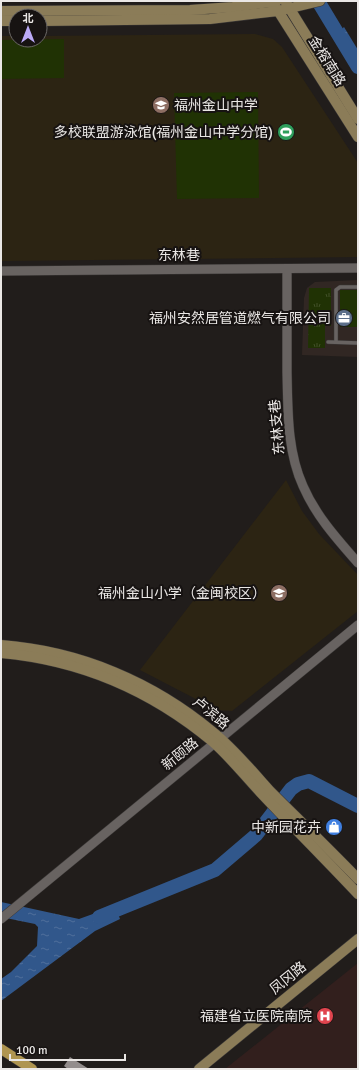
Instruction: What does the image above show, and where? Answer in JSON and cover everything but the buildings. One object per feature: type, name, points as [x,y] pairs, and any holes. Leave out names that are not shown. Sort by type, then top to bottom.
[{"type":"main road","points":[[1,11],[190,10],[275,4],[304,6],[320,1]]},
{"type":"main road","points":[[48,21],[199,19],[275,4]]},
{"type":"main road","name":"金榕南路","points":[[275,4],[358,137]]},
{"type":"main road","name":"金榕南路","points":[[288,5],[358,119]]},
{"type":"main road","name":"卢滨路","points":[[1,645],[53,652],[113,671],[164,697],[192,715],[290,816],[358,879]]},
{"type":"main road","points":[[1,653],[63,664],[113,680],[155,701],[218,741]]},
{"type":"main road","points":[[290,816],[358,894]]},
{"type":"main road","name":"凤冈路","points":[[200,1069],[358,938]]},
{"type":"main road","points":[[1,1049],[32,1069]]},
{"type":"street","name":"东林支巷","points":[[287,268],[288,412],[293,455],[302,485],[315,509],[358,563]]},
{"type":"street","name":"东林巷","points":[[1,271],[358,268]]},
{"type":"street","name":"新颐路","points":[[1,919],[358,625]]},
{"type":"lane","points":[[336,342],[336,290],[340,287],[358,287]]},
{"type":"lane","points":[[328,342],[358,343]]},
{"type":"shaded area","name":"福州金山中学","points":[[255,34],[273,39],[282,47],[358,163],[358,257],[1,261],[1,36],[8,36],[8,48],[48,48],[48,36]]},
{"type":"shaded area","points":[[358,280],[358,357],[302,355],[304,298],[307,288],[315,282]]},
{"type":"shaded area","name":"福州金山小学（金闽校区）","points":[[286,480],[302,511],[319,534],[358,575],[358,611],[232,711],[217,710],[140,670]]},
{"type":"shaded area","name":"福建省立医院南院","points":[[358,963],[358,1069],[225,1069]]},
{"type":"green space","points":[[48,39],[64,39],[64,78],[1,79],[1,40],[8,40],[8,48],[48,48]]},
{"type":"green space","points":[[258,92],[259,198],[177,199],[174,93]]},
{"type":"green space","points":[[309,288],[331,288],[331,326],[325,326],[325,348],[308,348]]},
{"type":"green space","points":[[340,290],[358,290],[358,327],[340,327]]},
{"type":"water","points":[[344,27],[358,50],[358,74],[335,36]]},
{"type":"water","points":[[1,902],[79,919],[115,906],[120,919],[95,931],[1,1001],[1,979],[11,972],[37,946],[38,927],[35,924],[1,917]]},
{"type":"waterway","points":[[318,1],[358,67]]},
{"type":"waterway","points":[[99,917],[215,870],[256,835],[291,789],[298,784],[309,781],[358,806]]},
{"type":"place","name":"福州金山中学","points":[[161,105]]},
{"type":"place","name":"多校联盟游泳馆(福州金山中学分馆)","points":[[286,132]]},
{"type":"place","name":"福州安然居管道燃气有限公司","points":[[344,318]]},
{"type":"place","name":"福州金山小学（金闽校区）","points":[[279,593]]},
{"type":"place","name":"中新园花卉","points":[[334,827]]},
{"type":"place","name":"福建省立医院南院","points":[[325,1016]]}]
